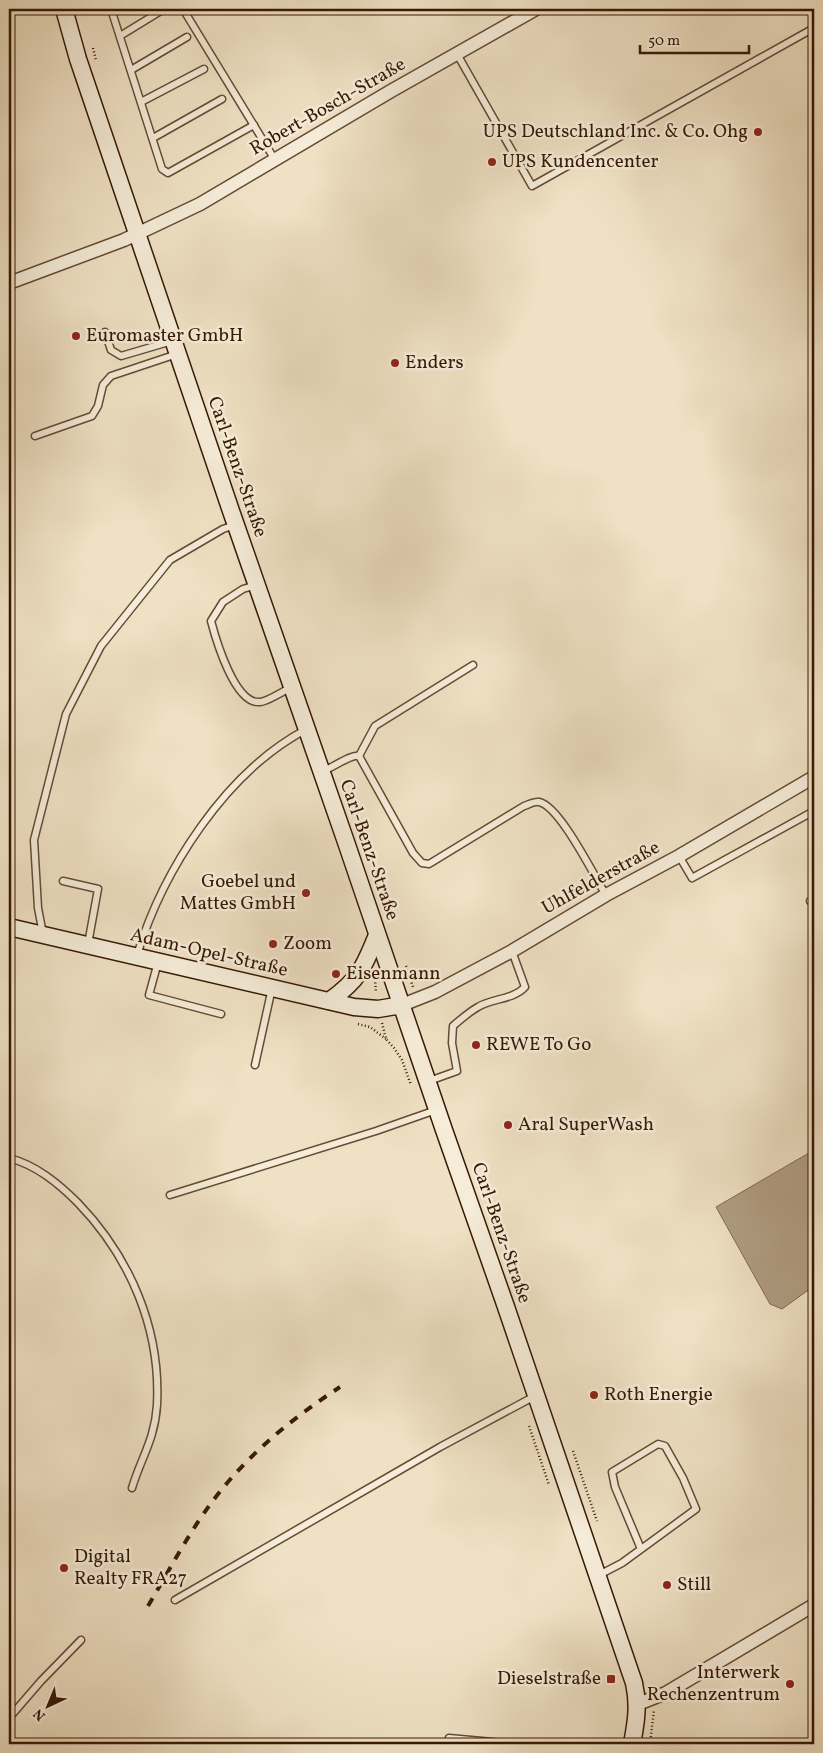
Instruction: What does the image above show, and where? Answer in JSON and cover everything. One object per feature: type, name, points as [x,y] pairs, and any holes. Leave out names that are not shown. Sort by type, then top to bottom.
[{"type":"main road","name":"Carl-Benz-Straße","points":[[64,9],[78,59],[175,347],[634,1683],[638,1704]]},
{"type":"main road","name":"Adam-Opel-Straße","points":[[9,927],[329,1001],[378,1009],[402,1006]]},
{"type":"main road","points":[[329,1001],[350,985],[361,972],[377,935]]},
{"type":"main road","points":[[632,1744],[638,1704]]},
{"type":"street","name":"Robert-Bosch-Straße","points":[[9,283],[138,235],[200,204],[536,9]]},
{"type":"street","name":"Uhlfelderstraße","points":[[402,1006],[435,992],[512,951],[606,895],[679,856],[814,777]]},
{"type":"street","points":[[638,1704],[666,1693],[814,1606]]},
{"type":"lane","points":[[111,9],[162,169],[168,173],[254,125]]},
{"type":"lane","points":[[120,36],[164,9]]},
{"type":"lane","points":[[183,9],[275,160]]},
{"type":"lane","points":[[456,54],[532,186],[814,28]]},
{"type":"lane","points":[[131,70],[187,37]]},
{"type":"lane","points":[[141,102],[204,69]]},
{"type":"lane","points":[[153,138],[222,99]]},
{"type":"lane","points":[[105,332],[111,350],[121,356],[175,347]]},
{"type":"lane","points":[[36,436],[92,416],[96,411],[102,385],[111,376],[175,347]]},
{"type":"lane","points":[[43,935],[38,908],[34,840],[66,714],[101,646],[170,560],[223,529],[236,525]]},
{"type":"lane","points":[[257,585],[243,589],[223,602],[211,621],[218,649],[240,690],[250,701],[261,702],[292,687]]},
{"type":"lane","points":[[359,756],[375,726],[473,666]]},
{"type":"lane","points":[[137,957],[159,898],[182,854],[198,831],[231,790],[256,765],[281,744],[306,730]]},
{"type":"lane","points":[[321,772],[355,755],[359,756]]},
{"type":"lane","points":[[359,756],[413,853],[422,863],[429,864],[524,806],[539,802],[553,810],[563,823],[606,895]]},
{"type":"lane","points":[[679,856],[692,878],[814,811]]},
{"type":"lane","points":[[63,881],[98,889],[87,946]]},
{"type":"lane","points":[[427,1082],[457,1071],[452,1042],[452,1026],[478,1006],[493,1000],[513,996],[524,987],[512,951]]},
{"type":"lane","points":[[158,962],[149,995],[221,1014]]},
{"type":"lane","points":[[255,1065],[272,988]]},
{"type":"lane","points":[[170,1195],[376,1132],[437,1110]]},
{"type":"lane","points":[[9,1158],[33,1167],[50,1177],[83,1208],[120,1256],[131,1276],[140,1299],[154,1353],[158,1378],[157,1407],[153,1432],[132,1488]]},
{"type":"lane","points":[[175,1600],[440,1447],[536,1396]]},
{"type":"lane","points":[[597,1576],[622,1563],[696,1509],[683,1478],[665,1446],[658,1444],[612,1472],[615,1487],[641,1549]]},
{"type":"lane","points":[[9,1718],[41,1681],[81,1640]]},
{"type":"lane","points":[[450,1738],[515,1744]]},
{"type":"shaded area","points":[[814,1150],[814,1286],[782,1309],[770,1304],[716,1207]]},
{"type":"railway","points":[[148,1606],[195,1527],[212,1502],[240,1469],[287,1425],[340,1387]]},
{"type":"place","name":"UPS Deutschland Inc. & Co. Ohg","points":[[758,132]]},
{"type":"place","name":"UPS Kundencenter","points":[[492,162]]},
{"type":"place","name":"Euromaster GmbH","points":[[76,336]]},
{"type":"place","name":"Enders","points":[[395,363]]},
{"type":"place","name":"Goebel und Mattes GmbH","points":[[306,893]]},
{"type":"place","name":"Zoom","points":[[273,944]]},
{"type":"place","name":"Eisenmann","points":[[336,974]]},
{"type":"place","name":"REWE To Go","points":[[476,1045]]},
{"type":"place","name":"Aral SuperWash","points":[[508,1125]]},
{"type":"place","name":"Roth Energie","points":[[594,1395]]},
{"type":"place","name":"Digital Realty FRA27","points":[[64,1568]]},
{"type":"place","name":"Still","points":[[667,1585]]},
{"type":"place","name":"Dieselstraße","points":[[611,1679]]},
{"type":"place","name":"Interwerk Rechenzentrum","points":[[790,1684]]}]
